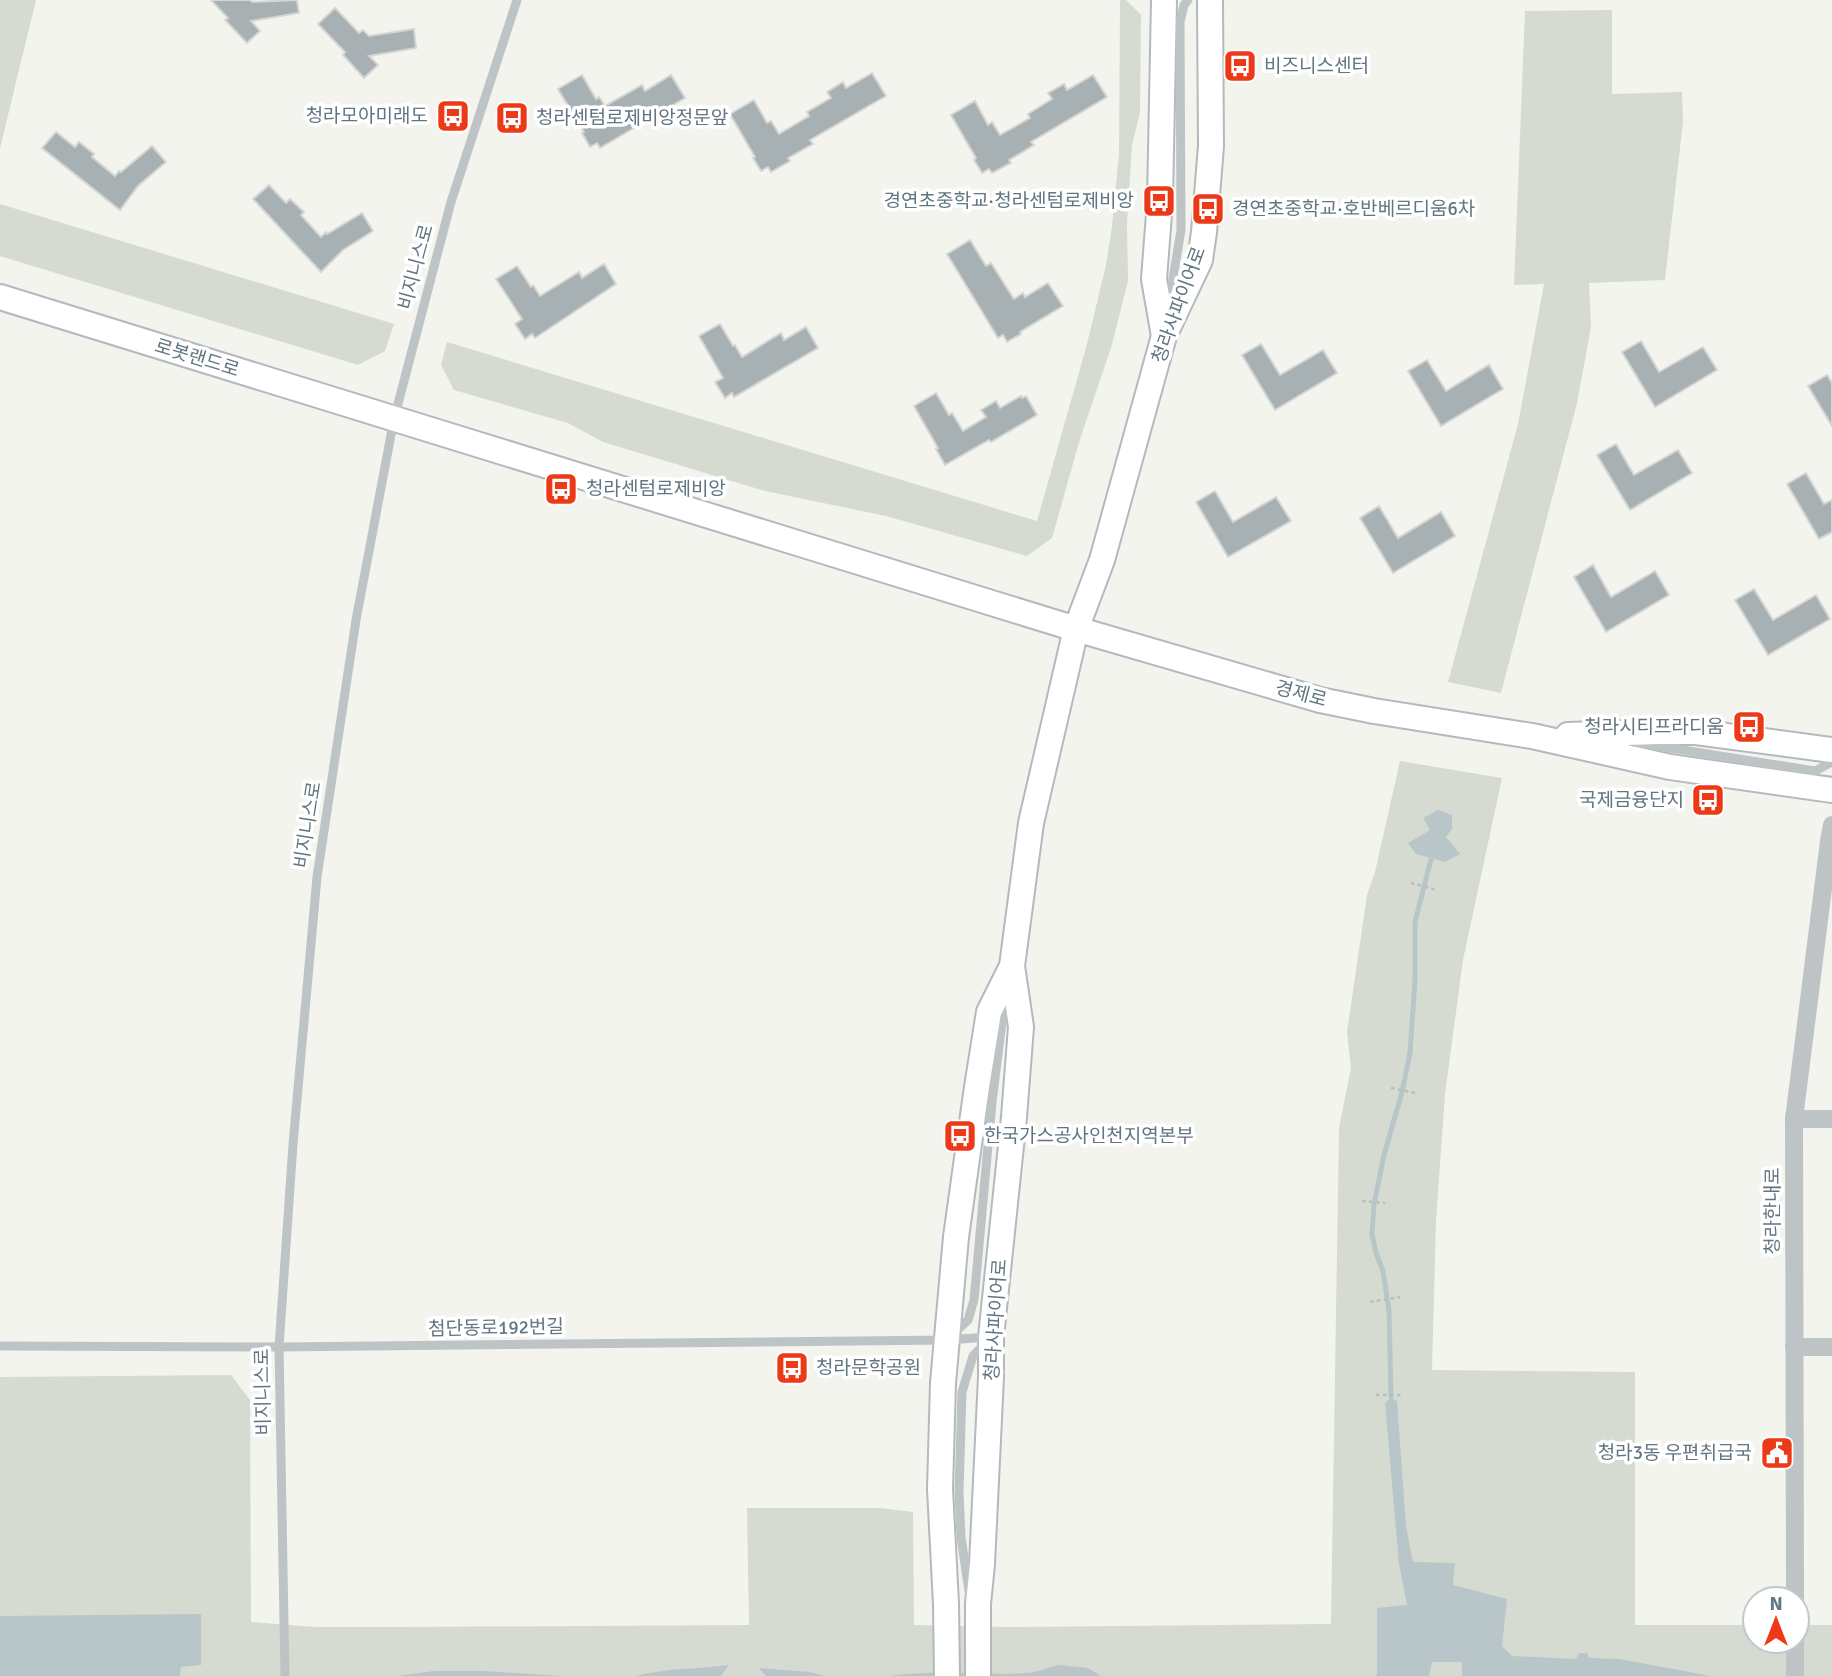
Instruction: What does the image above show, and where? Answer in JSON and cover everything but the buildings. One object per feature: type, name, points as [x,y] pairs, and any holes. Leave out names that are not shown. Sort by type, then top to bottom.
[{"type":"main road","points":[[1164,0],[1160,201],[1154,279],[1164,336]]},
{"type":"main road","name":"청라사파이어로","points":[[978,1676],[978,1604],[984,1524],[991,1337],[1021,1027],[1012,965],[1031,823],[1076,629],[1101,560],[1164,336],[1200,260],[1211,146],[1210,0]]},
{"type":"main road","name":"로봇랜드로","points":[[0,297],[1076,629]]},
{"type":"main road","name":"경제로","points":[[1076,629],[1320,700],[1532,736],[1670,767],[1832,790]]},
{"type":"main road","name":"경제로","points":[[1532,736],[1696,732],[1832,750]]},
{"type":"main road","points":[[947,1676],[940,1489],[946,1340],[965,1166],[989,1012],[1012,965]]},
{"type":"street","name":"청라한내로","points":[[1795,1585],[1794,1119],[1832,825]]},
{"type":"street","points":[[1794,1119],[1832,1119]]},
{"type":"street","points":[[1794,1347],[1832,1347]]},
{"type":"street","points":[[1795,1655],[1795,1676]]},
{"type":"lane","name":"비지니스로","points":[[285,1676],[279,1347],[293,1144],[317,877],[356,620],[394,419],[450,202],[517,0]]},
{"type":"lane","points":[[1164,336],[1181,230],[1180,22],[1188,0]]},
{"type":"lane","points":[[1590,735],[1815,771],[1832,762]]},
{"type":"lane","points":[[977,1637],[961,1537],[959,1492],[962,1392],[972,1356],[991,1337]]},
{"type":"lane","name":"첨단동로192번길","points":[[0,1346],[279,1347],[946,1340],[991,1337]]},
{"type":"path","points":[[1411,883],[1437,890]]},
{"type":"path","points":[[1391,1088],[1415,1093]]},
{"type":"path","points":[[1362,1201],[1385,1203]]},
{"type":"path","points":[[1370,1302],[1400,1297]]},
{"type":"path","points":[[1377,1395],[1402,1395]]},
{"type":"shaded area","points":[[0,0],[36,0],[0,148]]},
{"type":"shaded area","points":[[1120,0],[1126,0],[1141,15],[1140,112],[1132,145],[1127,224],[1128,281],[1111,348],[1080,439],[1052,538],[1027,556],[886,516],[765,491],[603,442],[568,423],[454,390],[441,365],[447,342],[1037,521],[1087,344],[1106,265],[1119,154]]},
{"type":"shaded area","points":[[1612,10],[1612,94],[1682,92],[1683,122],[1665,280],[1589,283],[1591,327],[1577,403],[1501,693],[1448,682],[1518,424],[1544,284],[1514,285],[1525,11]]},
{"type":"shaded area","points":[[0,204],[394,324],[385,351],[358,365],[0,256]]},
{"type":"shaded area","points":[[1400,761],[1502,778],[1463,960],[1445,1094],[1436,1221],[1432,1370],[1635,1372],[1635,1625],[1741,1625],[1741,1655],[1811,1655],[1811,1625],[1832,1625],[1832,1676],[0,1676],[0,1377],[231,1375],[250,1400],[251,1622],[316,1627],[749,1625],[747,1508],[881,1508],[913,1512],[914,1625],[1005,1627],[1331,1624],[1339,1128],[1351,1068],[1347,1032],[1367,895],[1375,872]]},
{"type":"shaded area","points":[[1438,810],[1452,815],[1452,829],[1446,837],[1460,854],[1445,862],[1416,854],[1408,843],[1430,830],[1423,818]]},
{"type":"shaded area","points":[[1391,1398],[1397,1401],[1406,1526],[1413,1562],[1455,1563],[1453,1585],[1507,1599],[1502,1646],[1512,1656],[1576,1659],[1579,1653],[1587,1653],[1589,1658],[1619,1659],[1711,1676],[1462,1676],[1462,1662],[1432,1662],[1429,1676],[1375,1676],[1377,1608],[1407,1605],[1399,1564],[1385,1403]]},
{"type":"shaded area","points":[[201,1614],[201,1665],[181,1667],[180,1676],[0,1676],[0,1616]]},
{"type":"shaded area","points":[[729,1665],[721,1676],[636,1676],[671,1670]]},
{"type":"shaded area","points":[[1059,1665],[1088,1668],[1101,1676],[889,1676],[924,1673],[1027,1673]]},
{"type":"shaded area","points":[[759,1668],[809,1672],[826,1676],[766,1676]]},
{"type":"shaded area","points":[[434,1671],[484,1671],[564,1676],[397,1676]]},
{"type":"waterway","points":[[1391,1398],[1389,1310],[1383,1271],[1372,1234],[1374,1204],[1410,1053],[1415,980],[1415,922],[1431,859]]},
{"type":"place","name":"비즈니스센터","points":[[1240,66]]},
{"type":"place","name":"청라모아미래도","points":[[453,116]]},
{"type":"place","name":"청라센텀로제비앙정문앞","points":[[512,118]]},
{"type":"place","name":"경연초중학교·청라센텀로제비앙","points":[[1159,201]]},
{"type":"place","name":"경연초중학교·호반베르디움6차","points":[[1208,209]]},
{"type":"place","name":"청라센텀로제비앙","points":[[561,489]]},
{"type":"place","name":"청라시티프라디움","points":[[1749,727]]},
{"type":"place","name":"국제금융단지","points":[[1708,800]]},
{"type":"place","name":"한국가스공사인천지역본부","points":[[960,1136]]},
{"type":"place","name":"청라문학공원","points":[[792,1368]]},
{"type":"place","name":"청라3동 우편취급국","points":[[1777,1453]]}]
